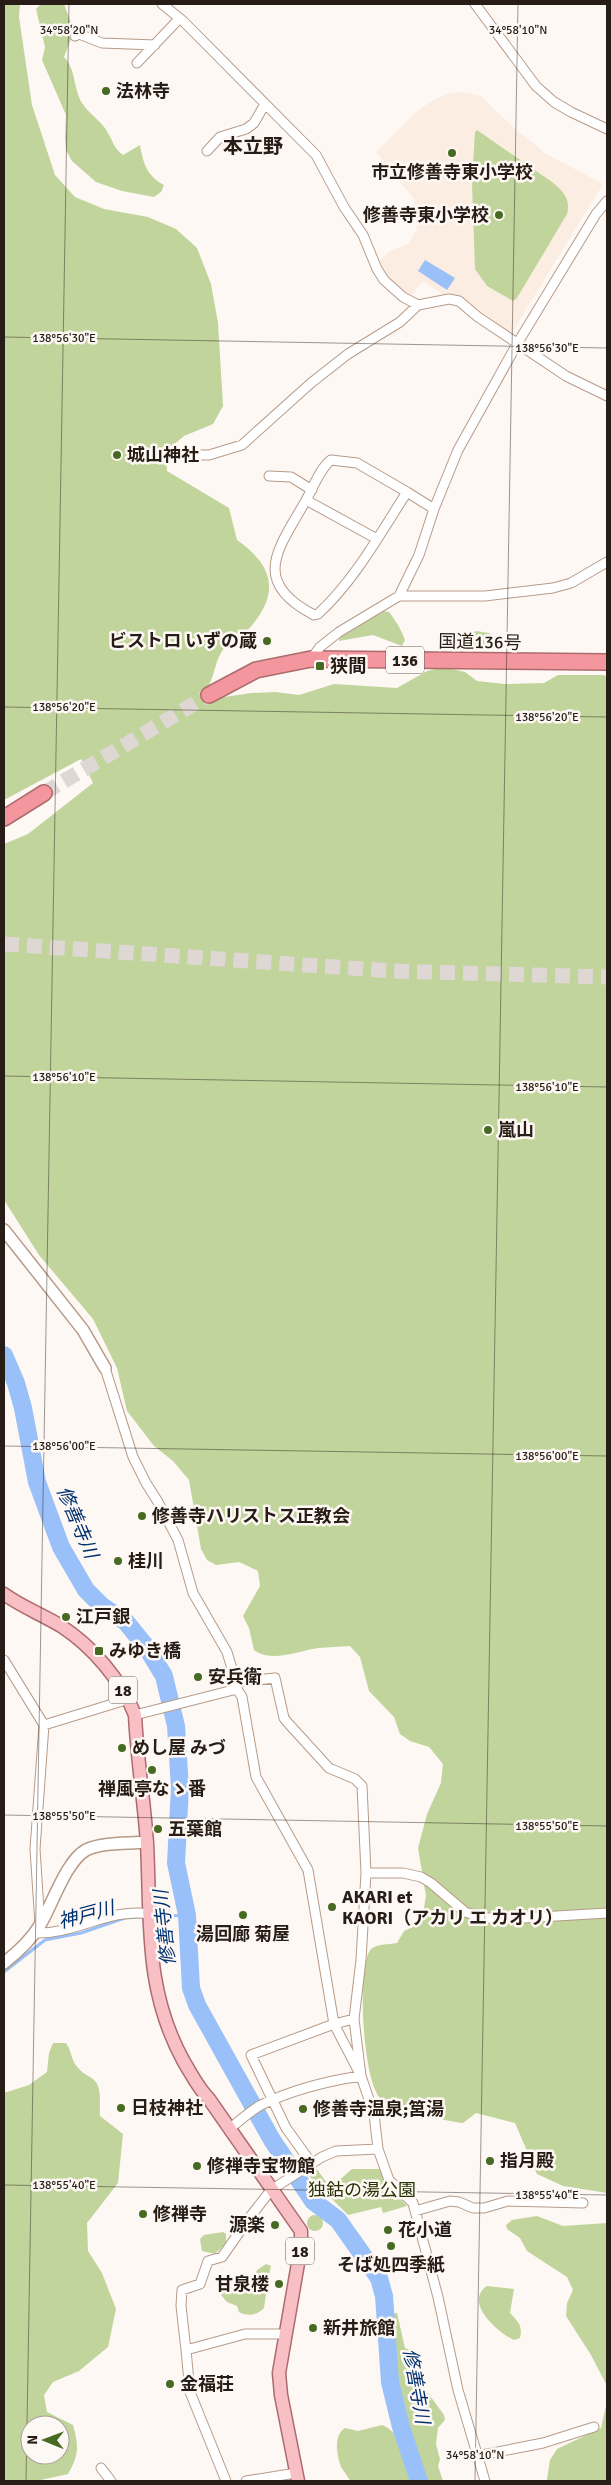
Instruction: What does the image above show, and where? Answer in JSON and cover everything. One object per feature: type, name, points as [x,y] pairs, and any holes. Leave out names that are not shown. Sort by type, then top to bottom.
[{"type":"highway","name":"国道136号","points":[[209,695],[256,670],[311,659],[607,662]]},
{"type":"highway","points":[[4,818],[44,793]]},
{"type":"main road","name":"18","points":[[4,1594],[62,1627],[76,1638],[101,1663],[129,1699],[135,1715],[146,1842],[152,1968],[164,2020],[176,2047],[200,2090],[276,2187],[301,2231],[301,2246],[279,2380],[297,2477]]},
{"type":"street","points":[[162,4],[316,155],[344,207],[363,235],[377,269],[384,280],[403,297],[418,305]]},
{"type":"street","points":[[475,4],[536,86],[554,102],[607,129]]},
{"type":"street","points":[[137,63],[179,19]]},
{"type":"street","points":[[75,36],[79,34],[102,43],[155,45]]},
{"type":"street","points":[[207,151],[220,136],[246,129],[254,123],[265,104]]},
{"type":"street","points":[[398,596],[419,555],[434,509],[458,450],[516,344],[596,214],[607,201]]},
{"type":"street","points":[[135,455],[208,455],[242,445],[311,383],[348,354],[396,325],[418,305],[449,299],[459,301],[516,344],[575,382],[607,396]]},
{"type":"street","points":[[407,492],[377,539],[324,609],[318,614],[307,611],[285,595],[275,576],[274,561],[280,545],[331,460],[357,463],[407,492],[434,509]]},
{"type":"street","points":[[269,476],[291,477],[312,490]]},
{"type":"street","points":[[306,500],[377,539]]},
{"type":"street","points":[[311,659],[320,647],[339,632],[398,596],[485,596],[553,588],[571,583],[607,562]]},
{"type":"street","points":[[4,1230],[83,1330],[104,1368],[133,1457],[178,1540],[193,1593],[227,1652],[236,1685],[242,1697],[256,1777],[308,1870],[334,2024],[361,2076],[374,2114],[378,2149],[389,2180],[413,2203],[438,2297],[458,2390],[485,2481]]},
{"type":"street","points":[[4,1660],[44,1725],[35,1849],[37,1929]]},
{"type":"street","points":[[135,1715],[195,1700],[236,1685],[275,1678],[284,1718],[288,1723],[329,1768],[360,1782],[364,1803],[366,1873],[361,1960],[354,2019],[361,2076]]},
{"type":"street","points":[[44,1725],[129,1699]]},
{"type":"street","points":[[4,1963],[27,1943],[37,1929],[69,1870],[81,1854],[95,1847],[146,1842]]},
{"type":"street","points":[[366,1873],[402,1873],[421,1877],[465,1912],[484,1918],[523,1918],[607,1913]]},
{"type":"street","points":[[37,1929],[52,1933],[65,1931],[122,1913],[150,1914]]},
{"type":"street","points":[[312,2164],[286,2128],[251,2055],[334,2024],[354,2019]]},
{"type":"street","points":[[230,2128],[259,2107],[272,2101],[330,2080],[361,2076]]},
{"type":"street","points":[[226,2481],[190,2392],[181,2306],[182,2290],[200,2284],[208,2261],[222,2258],[250,2217],[276,2187],[322,2157],[336,2151],[378,2149]]},
{"type":"street","points":[[415,2211],[450,2201],[459,2202],[474,2208],[484,2208],[508,2201],[583,2203]]},
{"type":"street","points":[[186,2350],[245,2334],[286,2334]]},
{"type":"street","points":[[477,2456],[542,2443],[594,2427]]},
{"type":"street","points":[[101,2468],[111,2481]]},
{"type":"street","points":[[251,2481],[297,2477]]},
{"type":"shaded area","name":"修善寺東小学校","points":[[463,92],[481,96],[511,125],[545,153],[601,183],[602,186],[511,334],[462,297],[445,296],[423,281],[408,297],[383,274],[377,263],[389,252],[408,244],[417,230],[414,199],[376,152],[416,112],[433,100],[449,93]]},
{"type":"green space","points":[[4,4],[20,4],[19,17],[32,105],[55,175],[75,197],[104,209],[148,217],[176,229],[197,248],[211,284],[218,323],[223,406],[213,424],[184,436],[166,451],[167,471],[229,508],[237,540],[260,561],[266,571],[269,583],[264,606],[257,619],[246,632],[224,648],[217,660],[211,681],[206,690],[211,699],[251,693],[275,692],[299,695],[334,684],[397,688],[427,671],[443,667],[465,672],[477,681],[505,684],[544,683],[558,675],[604,675],[607,677],[607,2193],[563,2186],[537,2174],[515,2123],[476,2113],[463,2123],[455,2122],[406,2110],[380,2098],[369,2071],[366,2049],[363,2003],[365,1964],[371,1949],[397,1943],[404,1931],[417,1925],[422,1919],[426,1896],[418,1848],[427,1814],[441,1783],[443,1764],[429,1747],[410,1741],[400,1734],[394,1717],[369,1691],[360,1657],[350,1646],[318,1648],[276,1656],[268,1656],[254,1650],[249,1628],[243,1616],[260,1586],[258,1571],[239,1562],[216,1565],[207,1560],[201,1549],[189,1480],[173,1461],[154,1446],[127,1411],[117,1368],[93,1319],[39,1255],[4,1200],[4,844],[28,834],[93,783],[81,759],[4,800]]},
{"type":"green space","points":[[41,4],[64,4],[74,31],[64,57],[71,67],[79,97],[85,107],[105,129],[115,147],[123,155],[140,145],[143,158],[150,173],[164,185],[161,192],[154,197],[122,191],[96,182],[72,161],[66,150],[66,115],[42,60],[45,47],[36,9]]},
{"type":"green space","points":[[477,130],[552,182],[563,192],[568,204],[567,214],[517,298],[513,301],[487,286],[475,269],[472,183],[475,132]]},
{"type":"green space","points":[[383,611],[389,612],[400,629],[405,640],[402,646],[373,635],[339,641],[340,635]]},
{"type":"green space","points":[[476,631],[489,633],[498,638],[477,648],[464,644],[464,638]]},
{"type":"green space","points":[[53,2043],[66,2043],[77,2067],[96,2082],[100,2096],[100,2116],[123,2134],[118,2183],[87,2223],[88,2251],[102,2273],[116,2309],[108,2347],[79,2371],[53,2382],[44,2395],[47,2412],[53,2415],[20,2415],[20,2465],[70,2465],[70,2424],[73,2425],[77,2450],[68,2474],[36,2481],[4,2481],[4,2093],[29,2085],[47,2072],[49,2053]]},
{"type":"green space","name":"独鈷の湯公園","points":[[316,2168],[327,2183],[337,2181],[352,2169],[380,2169],[390,2188],[407,2206],[383,2213],[381,2207],[348,2215],[308,2175]]},
{"type":"green space","points":[[315,2215],[323,2223],[315,2231],[307,2223]]},
{"type":"green space","points":[[537,2216],[563,2226],[607,2223],[607,2481],[548,2481],[547,2479],[550,2460],[557,2449],[601,2428],[606,2406],[606,2384],[591,2355],[566,2316],[567,2303],[573,2290],[567,2277],[527,2251],[520,2238],[507,2229],[506,2225],[512,2220]]},
{"type":"green space","points":[[223,2232],[226,2234],[226,2243],[215,2254],[202,2251],[200,2239],[204,2235]]},
{"type":"green space","points":[[266,2264],[271,2266],[264,2308],[252,2314],[239,2312],[237,2306],[227,2302],[221,2295],[229,2282],[234,2279],[242,2284],[255,2276],[257,2270]]},
{"type":"green space","points":[[487,2286],[514,2289],[510,2313],[520,2327],[520,2338],[514,2340],[507,2336],[485,2316],[479,2300],[481,2293]]},
{"type":"green space","points":[[397,2313],[405,2348],[415,2352],[425,2389],[444,2415],[445,2420],[438,2428],[436,2444],[440,2459],[438,2466],[443,2481],[425,2481],[410,2442],[393,2362],[388,2320],[389,2316]]},
{"type":"green space","points":[[382,2425],[398,2438],[406,2472],[411,2481],[350,2481],[341,2467],[337,2452],[337,2441],[341,2431],[345,2428],[358,2431]]},
{"type":"water","points":[[425,260],[455,278],[447,290],[418,271]]},
{"type":"waterway","name":"修善寺川","points":[[4,1355],[16,1383],[23,1408],[37,1482],[61,1547],[86,1590],[102,1606],[126,1622],[147,1648],[164,1676],[176,1726],[180,1788],[176,1863],[187,1915],[191,1988],[197,2005],[272,2140],[313,2201],[338,2220],[379,2278],[384,2296],[390,2382],[401,2427],[419,2481]]},
{"type":"waterway","name":"神戸川","points":[[153,1917],[187,1915]]},
{"type":"waterway","name":"神戸川","points":[[4,1972],[45,1940],[81,1933],[125,1918],[141,1917]]},
{"type":"tunnel","points":[[44,793],[209,695]]},
{"type":"tunnel","points":[[4,944],[393,971],[607,977]]},
{"type":"place","name":"法林寺","points":[[106,91]]},
{"type":"place","name":"市立修善寺東小学校","points":[[452,153]]},
{"type":"place","name":"修善寺東小学校","points":[[499,215]]},
{"type":"place","name":"城山神社","points":[[117,455]]},
{"type":"place","name":"ビストロ いずの蔵","points":[[267,641]]},
{"type":"place","name":"狭間","points":[[320,666]]},
{"type":"place","name":"嵐山","points":[[488,1130]]},
{"type":"place","name":"修善寺ハリストス正教会","points":[[142,1516]]},
{"type":"place","name":"桂川","points":[[118,1561]]},
{"type":"place","name":"江戸銀","points":[[66,1617]]},
{"type":"place","name":"みゆき橋","points":[[99,1651]]},
{"type":"place","name":"安兵衛","points":[[198,1677]]},
{"type":"place","name":"めし屋 みづ","points":[[122,1748]]},
{"type":"place","name":"禅風亭なゝ番","points":[[152,1770]]},
{"type":"place","name":"五葉館","points":[[158,1829]]},
{"type":"place","name":"AKARI et KAORI（アカリ エ カオリ）","points":[[332,1907]]},
{"type":"place","name":"湯回廊 菊屋","points":[[243,1915]]},
{"type":"place","name":"日枝神社","points":[[121,2108]]},
{"type":"place","name":"修善寺温泉;筥湯","points":[[303,2109]]},
{"type":"place","name":"指月殿","points":[[490,2161]]},
{"type":"place","name":"修禅寺宝物館","points":[[197,2166]]},
{"type":"place","name":"修禅寺","points":[[143,2214]]},
{"type":"place","name":"源楽","points":[[275,2225]]},
{"type":"place","name":"花小道","points":[[388,2230]]},
{"type":"place","name":"そば処四季紙","points":[[391,2246]]},
{"type":"place","name":"甘泉楼","points":[[279,2284]]},
{"type":"place","name":"新井旅館","points":[[313,2328]]},
{"type":"place","name":"金福荘","points":[[170,2384]]},
{"type":"district","name":"本立野","points":[[253,146]]}]
